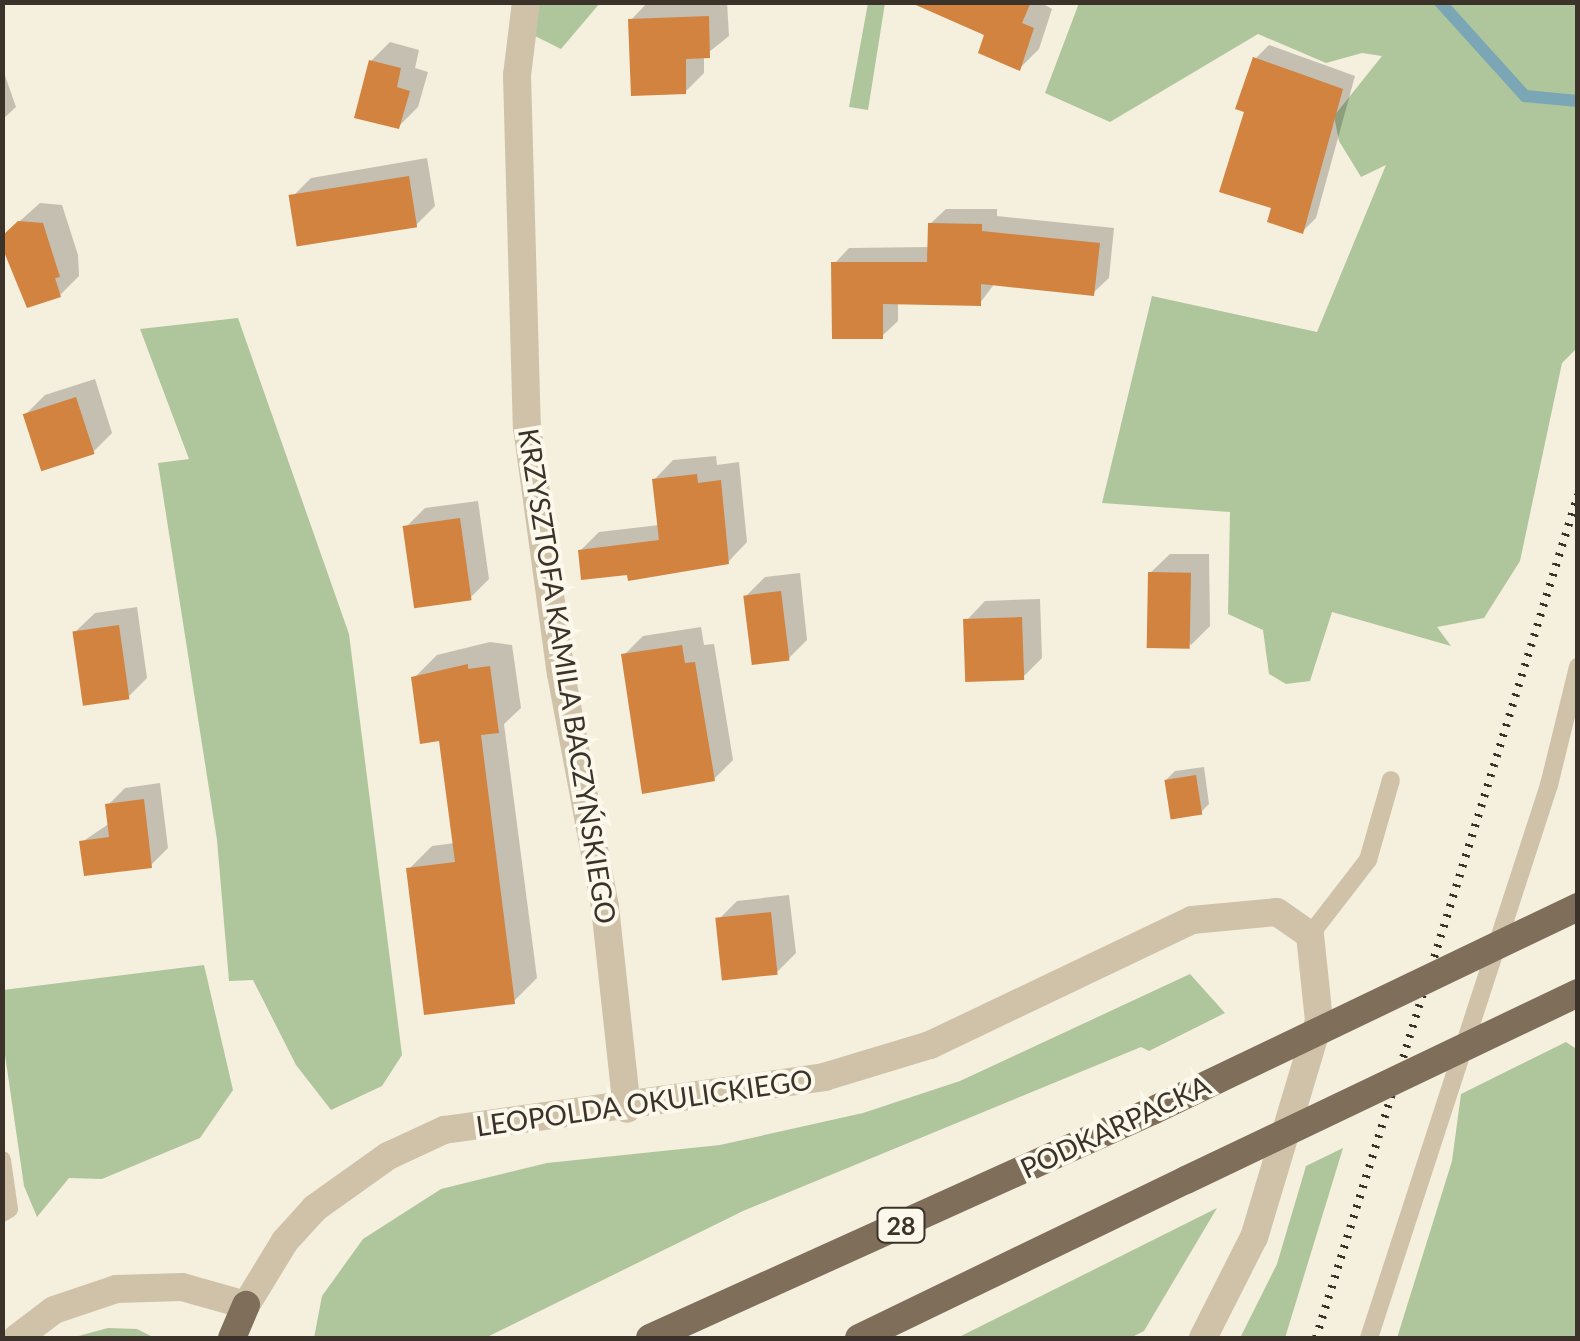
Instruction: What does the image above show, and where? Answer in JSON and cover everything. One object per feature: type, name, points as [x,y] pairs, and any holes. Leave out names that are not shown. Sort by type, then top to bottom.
[{"type":"main road","name":"PODKARPACKA","points":[[650,1338],[1152,1111],[1578,907]]},
{"type":"main road","points":[[859,1338],[1578,994]]},
{"type":"main road","points":[[232,1338],[246,1306]]},
{"type":"main road","points":[[246,1306],[256,1338]]},
{"type":"street","name":"KRZYSZTOFA KAMILA BACZYŃSKIEGO","points":[[526,2],[517,75],[527,426],[561,674],[605,907],[627,1109]]},
{"type":"street","name":"LEOPOLDA OKULICKIEGO","points":[[246,1306],[285,1241],[315,1208],[388,1156],[444,1130],[627,1109],[824,1077],[930,1045],[1192,920],[1276,912],[1310,934]]},
{"type":"street","points":[[1203,1338],[1254,1237],[1319,1022],[1310,934]]},
{"type":"street","points":[[18,1338],[54,1310],[116,1289],[182,1287],[246,1306]]},
{"type":"lane","points":[[1368,1338],[1549,784],[1578,667]]},
{"type":"lane","points":[[1310,934],[1368,860],[1391,780]]},
{"type":"lane","points":[[2,1160],[9,1209],[2,1212]]},
{"type":"green space","points":[[513,3],[600,3],[561,49],[511,24]]},
{"type":"green space","points":[[868,3],[885,3],[868,110],[849,107]]},
{"type":"green space","points":[[1079,3],[1577,3],[1577,348],[1562,363],[1520,561],[1484,618],[1437,627],[1451,646],[1332,612],[1310,681],[1286,684],[1269,674],[1263,630],[1228,614],[1230,512],[1102,503],[1152,296],[1317,332],[1386,165],[1361,177],[1339,141],[1334,116],[1382,56],[1362,53],[1326,63],[1258,34],[1110,122],[1045,93]]},
{"type":"green space","points":[[238,318],[349,634],[402,1055],[382,1086],[331,1110],[296,1065],[253,980],[229,981],[217,840],[158,463],[189,459],[140,329]]},
{"type":"green space","points":[[204,965],[233,1090],[200,1138],[102,1179],[69,1178],[37,1217],[24,1186],[3,1041],[3,990]]},
{"type":"green space","points":[[1190,974],[1225,1013],[1149,1051],[1141,1047],[743,1211],[485,1338],[314,1338],[322,1296],[363,1239],[441,1189],[547,1163],[720,1145],[863,1113],[960,1081]]},
{"type":"green space","points":[[1566,1042],[1578,1050],[1577,1338],[1397,1338],[1452,1161],[1461,1094]]},
{"type":"green space","points":[[1343,1148],[1285,1338],[1240,1338],[1277,1264],[1306,1166]]},
{"type":"green space","points":[[1217,1208],[1144,1331],[1130,1338],[957,1338]]},
{"type":"green space","points":[[108,1328],[137,1329],[155,1338],[71,1338]]},
{"type":"building","points":[[909,2],[1031,2],[1022,23],[1034,28],[1020,71],[978,53],[984,35]]},
{"type":"building","points":[[709,16],[710,58],[686,59],[686,94],[631,96],[628,19]]},
{"type":"building","points":[[1253,57],[1343,89],[1303,234],[1267,222],[1271,208],[1219,192],[1244,112],[1235,109]]},
{"type":"building","points":[[369,60],[401,68],[397,87],[410,91],[399,129],[354,118]]},
{"type":"building","points":[[409,176],[417,227],[297,246],[289,195]]},
{"type":"building","points":[[18,221],[43,223],[60,277],[55,278],[61,297],[27,308],[2,247],[2,236]]},
{"type":"building","points":[[928,223],[982,224],[982,231],[1100,243],[1094,296],[981,284],[981,306],[883,304],[883,339],[832,339],[831,262],[927,262]]},
{"type":"building","points":[[76,397],[95,454],[41,471],[23,414]]},
{"type":"building","points":[[697,474],[698,483],[721,480],[729,564],[628,581],[627,575],[581,580],[578,550],[659,540],[652,479]]},
{"type":"building","points":[[460,518],[472,600],[414,608],[403,526]]},
{"type":"building","points":[[1148,572],[1191,573],[1190,649],[1147,648]]},
{"type":"building","points":[[781,591],[790,660],[752,665],[743,596]]},
{"type":"building","points":[[1022,617],[1024,680],[965,682],[963,619]]},
{"type":"building","points":[[119,625],[129,699],[83,706],[72,632]]},
{"type":"building","points":[[682,645],[685,663],[695,662],[715,781],[642,794],[621,654]]},
{"type":"building","points":[[468,664],[468,669],[490,666],[499,733],[481,735],[515,1004],[424,1015],[406,868],[455,862],[439,741],[420,744],[411,677]]},
{"type":"building","points":[[1196,775],[1202,815],[1171,820],[1164,780]]},
{"type":"building","points":[[144,799],[152,868],[84,876],[79,841],[109,837],[105,804]]},
{"type":"building","points":[[771,912],[778,975],[722,981],[715,918]]},
{"type":"waterway","points":[[1440,2],[1525,96],[1578,101]]},
{"type":"railway","points":[[1316,1338],[1578,495]]}]
